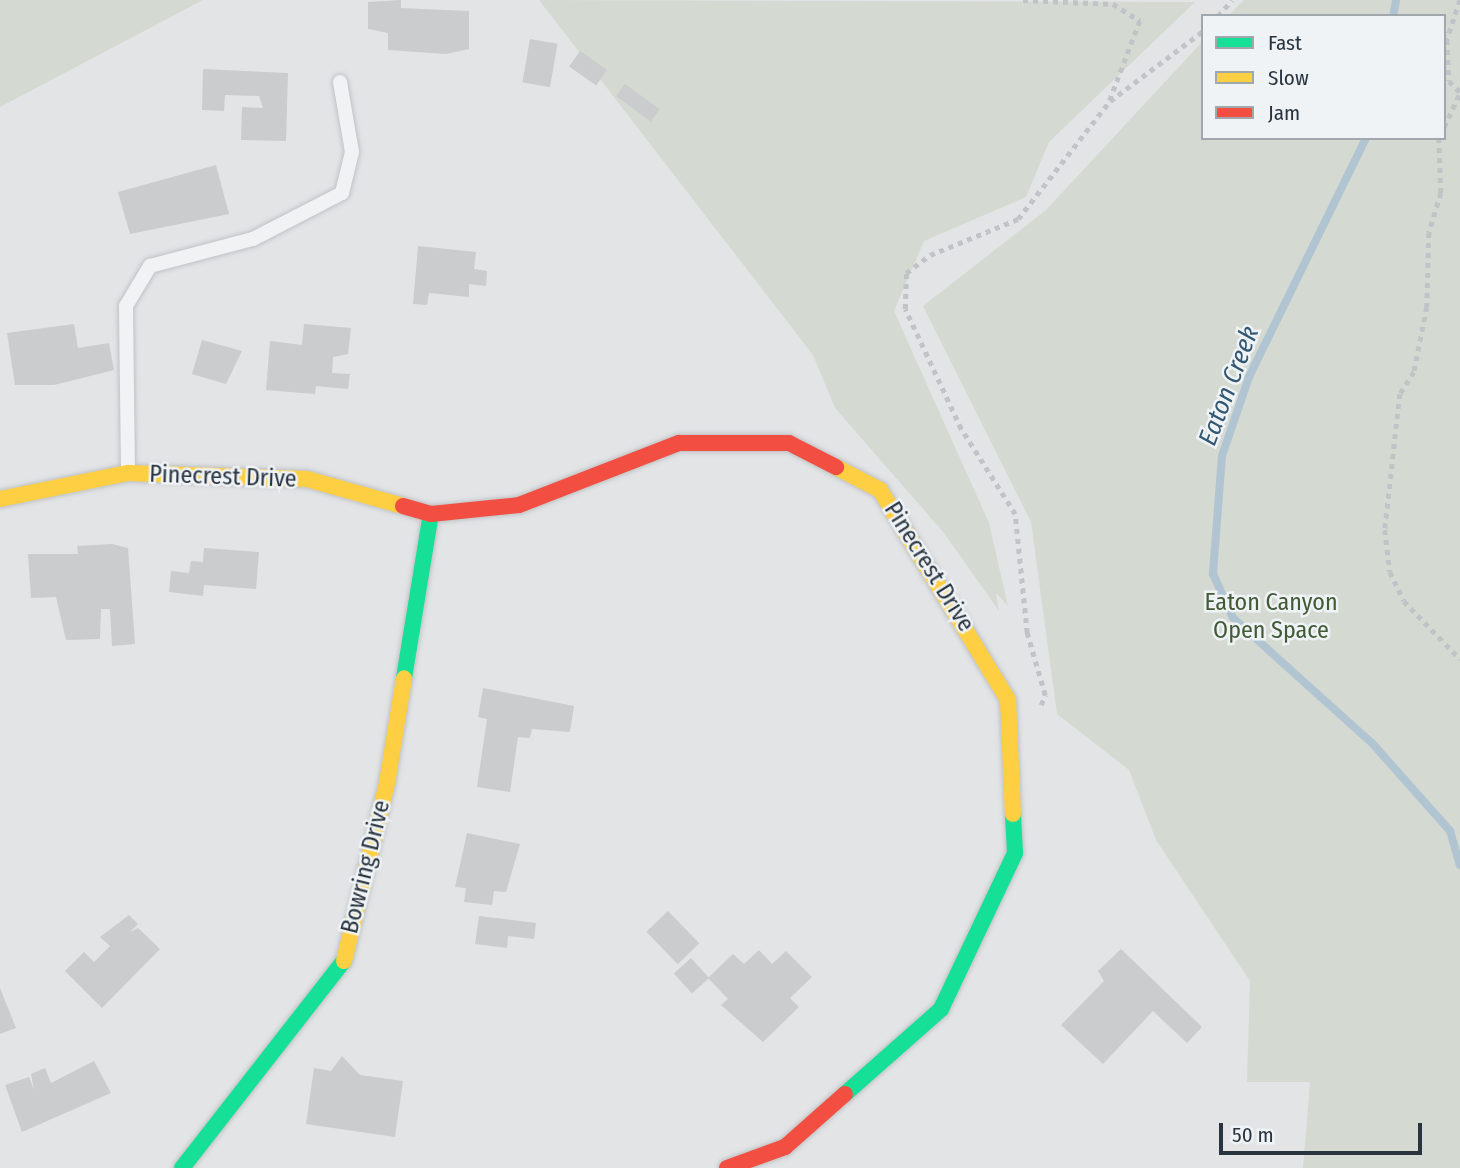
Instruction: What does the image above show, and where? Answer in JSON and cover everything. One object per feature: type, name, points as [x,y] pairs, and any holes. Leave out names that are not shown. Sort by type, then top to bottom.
[{"type":"street","name":"Pinecrest Drive","points":[[0,499],[128,473],[307,479],[431,514],[519,505],[678,443],[789,443],[880,490],[1008,700],[1015,853],[941,1009],[785,1147],[727,1168]]},
{"type":"street","name":"Bowring Drive","points":[[182,1168],[342,969],[387,783],[431,514]]},
{"type":"lane","points":[[128,473],[126,306],[150,266],[253,239],[342,193],[352,152],[340,82]]},
{"type":"path","points":[[1023,0],[1113,4],[1140,21],[1110,101]]},
{"type":"path","points":[[1220,14],[1231,0]]},
{"type":"path","points":[[1446,123],[1460,92],[1449,81],[1447,40],[1460,0]]},
{"type":"path","points":[[1034,719],[1045,695],[1027,633],[1015,514],[961,429],[905,309],[906,273],[930,255],[1018,219],[1110,101],[1201,33]]},
{"type":"path","points":[[1439,140],[1441,193],[1429,233],[1427,307],[1414,372],[1400,394],[1385,530],[1390,572],[1404,601],[1460,659]]},
{"type":"green space","points":[[0,0],[203,0],[0,107]]},
{"type":"green space","points":[[539,0],[1195,2],[1049,142],[1026,197],[924,241],[894,311],[989,523],[1008,606],[996,593],[999,611],[944,533],[835,408],[813,355]]},
{"type":"green space","name":"Eaton Canyon Open Space","points":[[1244,0],[1460,0],[1460,1168],[1303,1168],[1310,1082],[1247,1082],[1250,981],[1156,840],[1129,770],[1057,714],[1031,522],[923,306],[1046,210],[1201,43],[1201,140],[1446,140],[1446,14],[1230,14]]},
{"type":"building","points":[[401,0],[401,8],[469,11],[469,49],[446,54],[388,50],[388,33],[368,29],[368,2]]},
{"type":"building","points":[[530,39],[558,44],[550,87],[522,82]]},
{"type":"building","points":[[580,51],[607,70],[596,85],[569,67]]},
{"type":"building","points":[[203,69],[288,73],[286,141],[241,140],[242,107],[263,108],[259,96],[225,95],[224,111],[202,110]]},
{"type":"building","points":[[625,84],[660,109],[651,121],[616,96]]},
{"type":"building","points":[[216,165],[229,214],[130,234],[118,192]]},
{"type":"building","points":[[418,246],[476,252],[474,269],[487,271],[486,286],[469,284],[469,297],[429,293],[427,305],[413,304]]},
{"type":"building","points":[[74,324],[78,348],[109,343],[114,370],[54,385],[15,385],[7,333]]},
{"type":"building","points":[[304,324],[351,328],[348,354],[333,357],[332,373],[350,374],[348,389],[316,386],[315,394],[266,390],[270,341],[302,345]]},
{"type":"building","points":[[202,340],[242,351],[226,384],[192,374]]},
{"type":"building","points":[[112,544],[128,548],[135,644],[112,646],[110,609],[101,609],[100,639],[66,640],[56,597],[31,598],[28,554],[78,554],[77,546]]},
{"type":"building","points":[[204,548],[259,552],[256,589],[204,585],[203,596],[169,592],[171,571],[189,573],[191,561],[203,562]]},
{"type":"building","points":[[483,688],[574,706],[570,732],[532,729],[530,738],[518,737],[510,792],[477,787],[487,719],[478,717]]},
{"type":"building","points":[[467,833],[520,844],[506,892],[494,891],[492,905],[464,902],[466,888],[455,887]]},
{"type":"building","points":[[668,911],[699,943],[678,964],[646,932]]},
{"type":"building","points":[[129,915],[138,924],[130,932],[138,928],[160,949],[102,1008],[65,971],[84,952],[94,962],[110,946],[100,937]]},
{"type":"building","points":[[479,916],[536,923],[534,939],[508,936],[507,948],[475,944]]},
{"type":"building","points":[[1121,949],[1202,1027],[1187,1043],[1153,1011],[1103,1064],[1061,1025],[1104,981],[1098,971]]},
{"type":"building","points":[[759,950],[772,964],[786,951],[812,977],[790,998],[799,1007],[763,1042],[721,1005],[728,999],[708,978],[733,954],[744,964]]},
{"type":"building","points":[[691,958],[709,978],[692,993],[674,973]]},
{"type":"building","points":[[0,988],[16,1028],[0,1034]]},
{"type":"building","points":[[342,1056],[360,1075],[403,1081],[395,1137],[306,1124],[314,1068],[331,1071]]},
{"type":"building","points":[[94,1061],[111,1093],[22,1132],[5,1085],[29,1077],[34,1090],[31,1074],[45,1068],[51,1083]]},
{"type":"waterway","name":"Eaton Creek","points":[[1393,14],[1396,0]]},
{"type":"waterway","name":"Eaton Creek","points":[[1365,140],[1249,377],[1222,456],[1213,574],[1233,618],[1372,743],[1450,831],[1460,865]]},
{"type":"traffic: fast","points":[[404,678],[431,514]]},
{"type":"traffic: fast","points":[[845,1094],[941,1009],[1015,853],[1013,814]]},
{"type":"traffic: fast","points":[[182,1168],[344,961]]},
{"type":"traffic: slow","points":[[836,467],[880,490],[1008,700],[1013,814]]},
{"type":"traffic: slow","points":[[0,499],[128,473],[307,479],[403,506]]},
{"type":"traffic: slow","points":[[344,961],[387,783],[404,678]]},
{"type":"traffic: jam","points":[[403,506],[431,514],[519,505],[679,443],[789,443],[836,467]]},
{"type":"traffic: jam","points":[[727,1168],[785,1147],[845,1094]]}]
